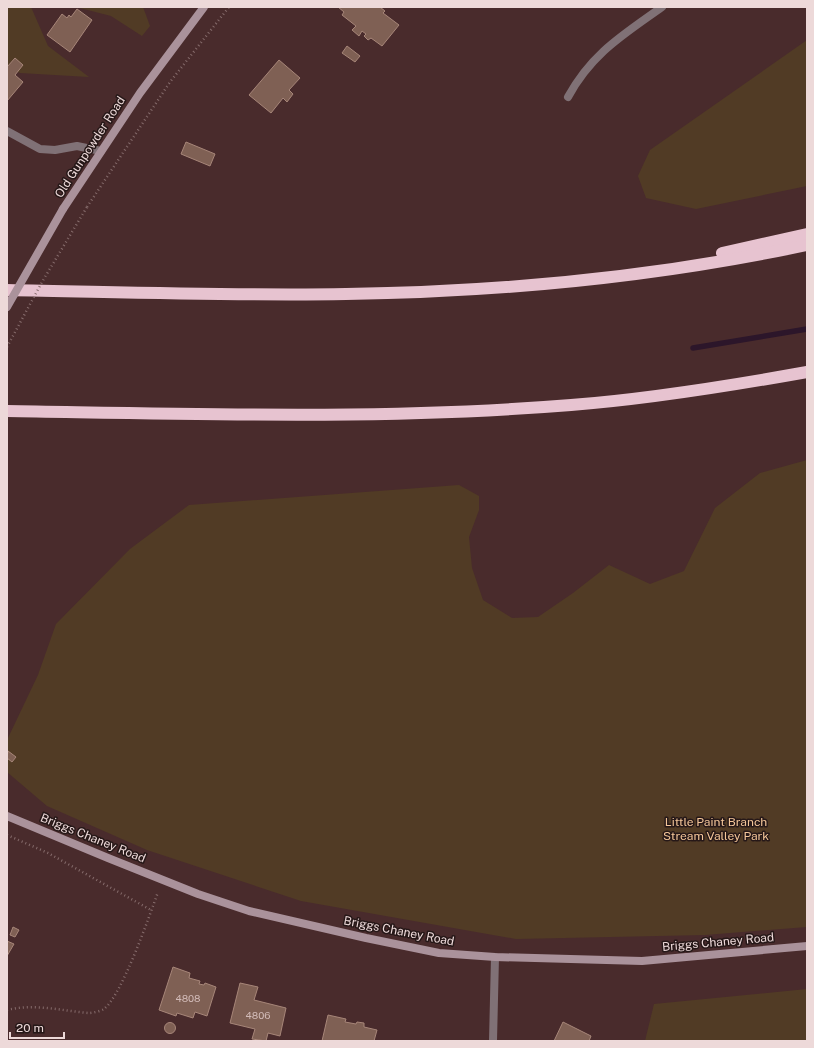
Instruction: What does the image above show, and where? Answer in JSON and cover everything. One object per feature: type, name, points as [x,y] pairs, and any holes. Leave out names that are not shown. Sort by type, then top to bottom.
[{"type":"highway","points":[[558,283],[669,264],[807,234]]},
{"type":"highway","points":[[7,290],[345,294],[461,290],[558,283],[669,269],[807,245]]},
{"type":"highway","points":[[7,411],[336,415],[464,411],[572,405],[651,396],[807,372]]},
{"type":"main road","name":"Old Gunpowder Road","points":[[7,306],[64,209],[101,151],[140,93],[204,7]]},
{"type":"main road","name":"Briggs Chaney Road","points":[[7,816],[163,880],[249,911],[439,953],[495,957],[642,961],[807,946]]},
{"type":"street","points":[[568,97],[577,80],[605,48],[662,7]]},
{"type":"street","points":[[7,131],[40,150],[54,150],[77,146],[101,151]]},
{"type":"street","points":[[493,1041],[495,957]]},
{"type":"path","points":[[7,346],[42,282],[87,207],[170,82],[229,7]]},
{"type":"path","points":[[7,835],[48,853],[151,910]]},
{"type":"path","points":[[7,1010],[15,1008],[50,1008],[92,1014],[104,1009],[119,990],[163,880]]},
{"type":"green space","points":[[7,7],[31,7],[48,46],[89,77],[20,73],[7,67]]},
{"type":"green space","points":[[76,7],[143,7],[150,26],[142,36],[111,16]]},
{"type":"green space","points":[[807,40],[807,186],[696,209],[646,198],[638,176],[650,150]]},
{"type":"green space","name":"Little Paint Branch Stream Valley Park","points":[[807,460],[807,927],[705,935],[516,939],[301,901],[147,850],[47,806],[7,772],[7,740],[38,675],[56,624],[130,549],[189,505],[459,485],[479,496],[479,510],[469,537],[472,568],[483,600],[512,618],[538,617],[573,593],[609,565],[650,584],[684,571],[715,508],[760,473]]},
{"type":"green space","points":[[807,989],[807,1041],[645,1041],[654,1004]]},
{"type":"building","points":[[338,7],[380,7],[385,11],[383,13],[399,25],[382,46],[371,38],[368,40],[364,36],[366,34],[362,31],[359,36],[352,30],[356,26],[342,15],[344,12]]},
{"type":"building","points":[[77,9],[92,20],[70,52],[47,35],[62,14],[67,18],[69,15],[71,17]]},
{"type":"building","points":[[347,46],[360,56],[355,62],[342,53]]},
{"type":"building","points":[[15,58],[23,65],[15,75],[23,82],[7,101],[7,67]]},
{"type":"building","points":[[279,60],[300,78],[289,90],[293,94],[287,102],[283,98],[271,113],[249,95]]},
{"type":"building","points":[[186,142],[215,154],[210,166],[181,154]]},
{"type":"building","points":[[8,751],[16,757],[12,762],[7,758]]},
{"type":"building","points":[[13,927],[19,930],[15,937],[10,935]]},
{"type":"building","points":[[7,941],[14,944],[7,956]]},
{"type":"building","points":[[173,967],[190,973],[189,978],[200,981],[199,984],[204,985],[205,983],[216,987],[207,1016],[195,1012],[193,1018],[177,1013],[176,1016],[159,1010]]},
{"type":"building","points":[[240,983],[258,987],[254,1000],[286,1008],[280,1036],[268,1033],[266,1041],[252,1039],[255,1029],[230,1023]]},
{"type":"building","points":[[328,1015],[346,1019],[345,1022],[356,1024],[357,1022],[364,1023],[364,1027],[377,1030],[374,1041],[322,1041]]},
{"type":"building","points":[[170,1022],[174,1024],[176,1028],[174,1032],[170,1034],[166,1032],[164,1028],[166,1024]]},
{"type":"building","points":[[563,1022],[591,1036],[589,1041],[554,1041]]},
{"type":"waterway","points":[[693,348],[807,329]]}]
